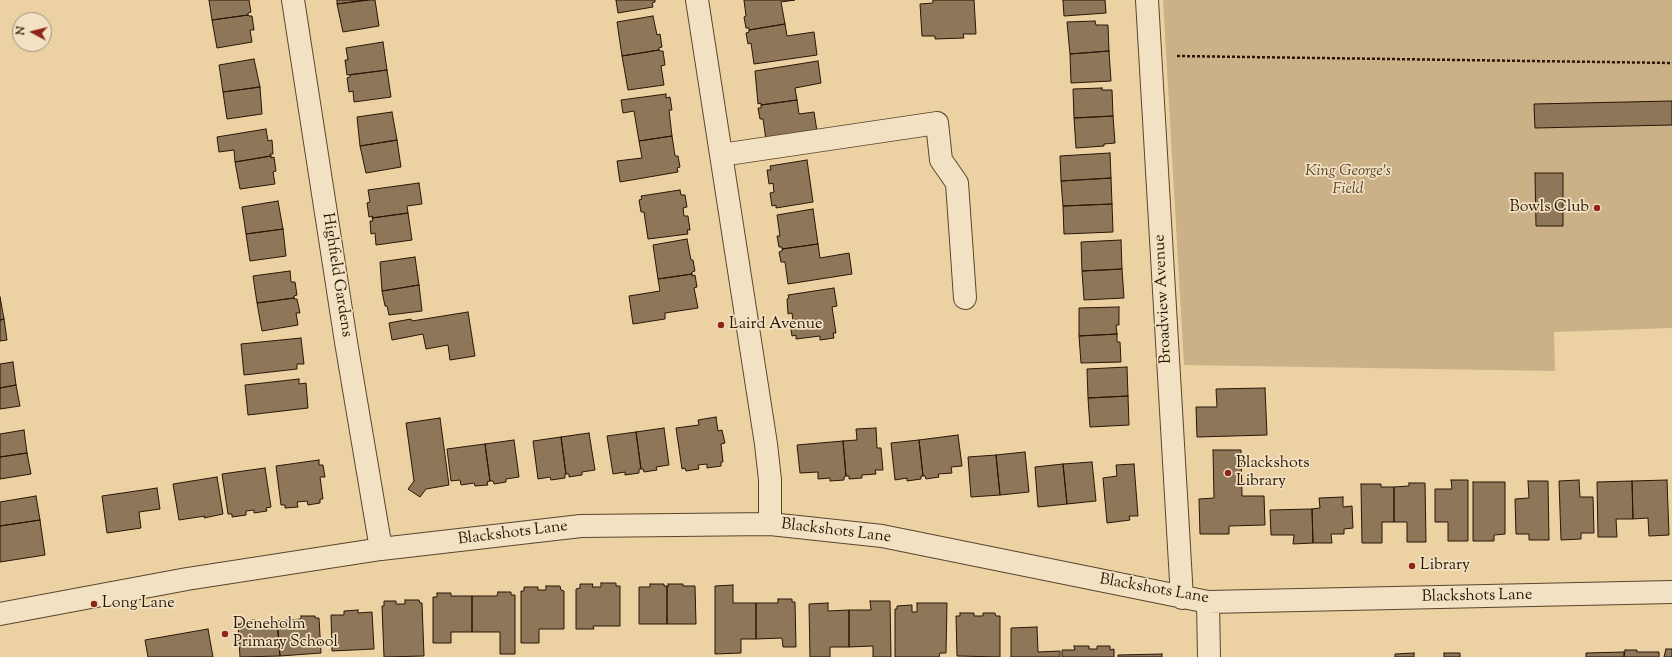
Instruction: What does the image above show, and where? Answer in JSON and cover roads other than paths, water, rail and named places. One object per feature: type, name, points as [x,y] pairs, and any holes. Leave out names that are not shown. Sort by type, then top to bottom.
[{"type":"street","name":"Highfield Gardens","points":[[293,0],[346,342],[381,549]]},
{"type":"street","points":[[697,0],[766,444],[770,480],[770,524]]},
{"type":"street","name":"Broadview Avenue","points":[[1147,0],[1182,598]]},
{"type":"street","points":[[721,155],[937,123],[941,160],[957,183],[965,298]]},
{"type":"street","name":"Blackshots Lane","points":[[0,614],[187,579],[381,549],[581,526],[770,524],[882,536],[1182,598],[1208,602],[1672,592]]},
{"type":"street","points":[[1208,602],[1209,657]]},
{"type":"place","name":"Bowls Club","points":[[1597,208]]},
{"type":"place","name":"Laird Avenue","points":[[721,325]]},
{"type":"place","name":"Blackshots Library","points":[[1228,473]]},
{"type":"place","name":"Library","points":[[1412,566]]},
{"type":"place","name":"Long Lane","points":[[94,604]]},
{"type":"place","name":"Deneholm Primary School","points":[[225,634]]},
{"type":"park label","name":"King George's Field","points":[[1348,181]]}]
